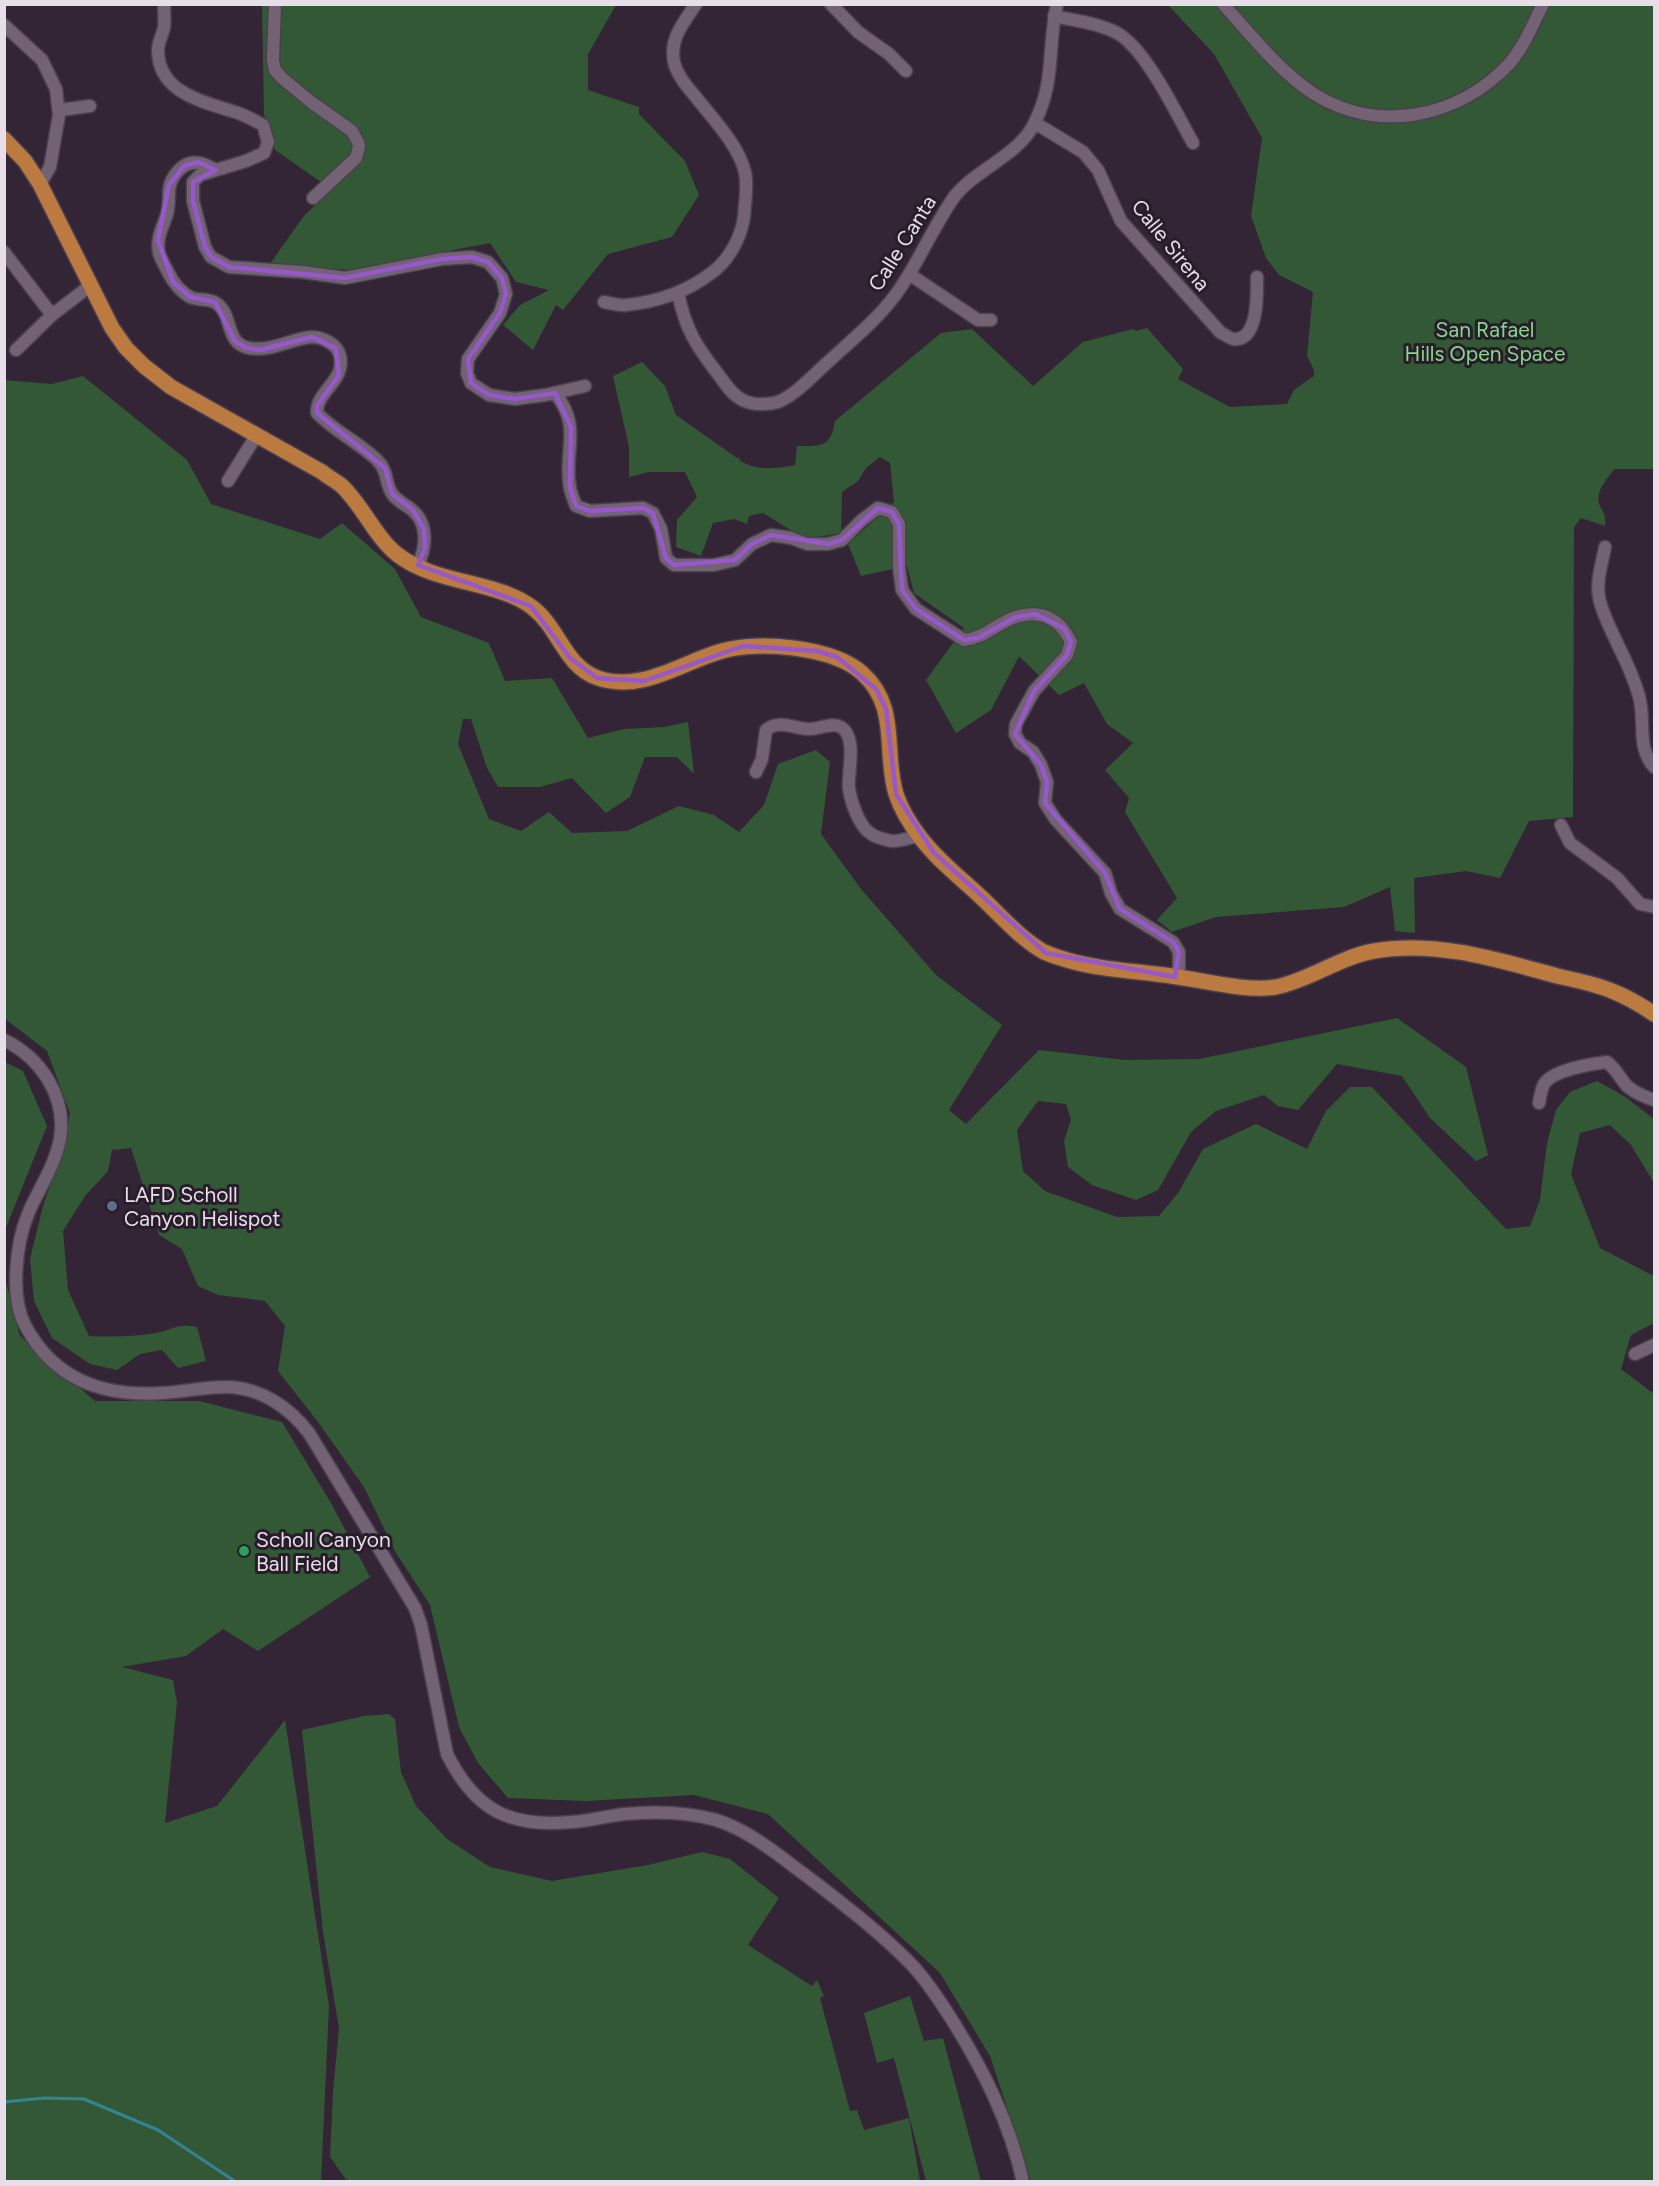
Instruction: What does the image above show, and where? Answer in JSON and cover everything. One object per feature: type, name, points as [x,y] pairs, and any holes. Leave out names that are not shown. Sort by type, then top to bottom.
[{"type":"main road","points":[[4,140],[25,161],[40,184],[112,328],[126,348],[144,366],[171,387],[341,485],[397,554],[442,576],[517,598],[531,606],[543,617],[570,658],[597,678],[644,681],[722,651],[743,646],[817,651],[837,657],[860,671],[876,689],[886,709],[896,794],[919,836],[934,853],[1028,941],[1046,953],[1070,961],[1235,986],[1273,987],[1300,980],[1334,964],[1368,952],[1397,947],[1449,950],[1518,965],[1609,990],[1654,1014]]},
{"type":"street","points":[[164,4],[165,25],[157,48],[160,65],[174,87],[205,104],[240,114],[264,125],[268,142],[264,153],[200,175],[193,182],[193,201],[205,247],[211,257],[229,267],[303,272],[345,278],[442,259],[472,257],[488,262],[502,278],[506,294],[500,313],[468,359],[467,373],[471,383],[489,395],[515,399],[585,386]]},
{"type":"street","points":[[275,4],[273,60],[275,70],[310,102],[352,131],[358,142],[356,158],[313,198]]},
{"type":"street","points":[[604,302],[625,305],[678,294],[698,283],[721,267],[742,225],[747,191],[745,171],[735,150],[681,78],[674,63],[673,49],[677,33],[696,4]]},
{"type":"street","points":[[831,4],[858,32],[889,54],[906,71]]},
{"type":"street","points":[[1223,4],[1291,76],[1314,94],[1362,114],[1395,116],[1410,116],[1440,110],[1480,89],[1510,62],[1543,4]]},
{"type":"street","points":[[1056,10],[1115,32],[1130,42],[1144,59],[1193,143]]},
{"type":"street","name":"Calle Canta","points":[[678,294],[683,319],[696,345],[735,396],[750,403],[769,404],[779,401],[803,384],[879,315],[900,290],[954,197],[975,175],[1020,143],[1035,123],[1043,106],[1050,80],[1056,10]]},
{"type":"street","points":[[4,25],[42,60],[56,89],[60,110],[50,167],[40,184]]},
{"type":"street","points":[[60,110],[90,106]]},
{"type":"street","name":"Calle Sirena","points":[[1035,123],[1083,152],[1098,170],[1121,221],[1220,332],[1233,339],[1242,337],[1250,329],[1256,313],[1257,277]]},
{"type":"street","points":[[216,170],[198,162],[184,166],[173,176],[169,185],[169,207],[160,227],[159,255],[173,282],[190,297],[215,302],[222,309],[235,341],[246,348],[260,350],[312,337],[327,341],[336,348],[340,357],[339,375],[317,406],[317,413],[375,457],[385,468],[392,494],[413,510],[419,519],[424,529],[425,540],[423,555],[418,565]]},
{"type":"street","points":[[4,252],[52,315]]},
{"type":"street","points":[[909,274],[978,320],[991,320]]},
{"type":"street","points":[[16,350],[52,315],[91,285]]},
{"type":"street","points":[[555,393],[569,414],[572,427],[570,488],[576,506],[590,511],[644,508],[653,513],[661,529],[666,558],[674,565],[714,565],[735,560],[752,544],[771,535],[791,538],[807,544],[828,544],[842,540],[878,508],[892,512],[899,525],[899,567],[902,590],[916,609],[964,640],[978,638],[1016,617],[1035,614],[1050,617],[1064,628],[1071,642],[1067,655],[1034,691],[1016,723],[1015,734],[1020,743],[1033,752],[1041,765],[1047,782],[1045,803],[1056,820],[1105,873],[1111,893],[1120,909],[1173,942],[1179,952],[1179,968],[1175,977]]},
{"type":"street","points":[[228,481],[256,436]]},
{"type":"street","points":[[1605,547],[1598,582],[1599,598],[1605,618],[1639,694],[1642,741],[1654,767]]},
{"type":"street","points":[[756,772],[762,759],[766,730],[771,726],[783,724],[803,729],[836,726],[843,728],[851,747],[849,787],[853,804],[862,823],[870,833],[894,842],[919,836]]},
{"type":"street","points":[[1561,825],[1570,843],[1617,878],[1640,904],[1654,907]]},
{"type":"street","points":[[4,1040],[26,1052],[48,1077],[61,1124],[60,1140],[52,1163],[27,1217],[20,1245],[16,1280],[17,1300],[23,1322],[35,1343],[48,1359],[63,1371],[100,1387],[141,1394],[226,1387],[263,1395],[296,1416],[309,1433],[412,1602],[421,1624],[447,1754],[456,1772],[470,1790],[487,1806],[522,1822],[542,1824],[573,1822],[625,1814],[663,1812],[714,1820],[735,1827],[759,1840],[858,1915],[914,1967],[941,2002],[991,2087],[1002,2113],[1023,2181]]},
{"type":"street","points":[[1539,1103],[1544,1085],[1553,1075],[1589,1064],[1607,1062],[1616,1068],[1627,1085],[1640,1095],[1654,1100]]},
{"type":"street","points":[[1635,1354],[1654,1345]]},
{"type":"highlighted area","points":[[198,162],[216,170],[193,182],[193,201],[205,247],[211,257],[229,267],[345,278],[442,259],[472,257],[488,262],[502,278],[506,294],[500,313],[468,359],[471,383],[489,395],[515,399],[555,393],[571,427],[570,488],[576,506],[590,511],[643,508],[653,513],[666,558],[674,565],[735,560],[752,544],[771,535],[828,544],[842,540],[878,508],[892,512],[899,524],[902,590],[916,609],[964,640],[978,638],[1016,617],[1035,614],[1064,628],[1071,642],[1067,655],[1034,691],[1015,734],[1041,765],[1047,782],[1045,803],[1105,873],[1120,909],[1173,942],[1179,952],[1175,977],[1046,953],[934,853],[896,794],[886,709],[876,689],[837,657],[817,651],[743,646],[644,681],[597,678],[570,658],[531,606],[418,565],[425,548],[424,529],[413,510],[392,494],[385,468],[317,413],[317,406],[339,375],[336,348],[312,337],[260,350],[246,348],[235,341],[215,302],[190,297],[173,282],[158,240],[169,185],[184,166]]},
{"type":"green space","points":[[262,5],[616,5],[588,54],[588,90],[639,107],[639,114],[685,161],[699,195],[672,237],[608,254],[563,310],[556,305],[533,350],[503,325],[520,305],[549,290],[516,282],[490,243],[349,270],[270,264],[303,217],[331,189],[275,150],[264,114]]},
{"type":"green space","name":"San Rafael Hills Open Space","points":[[1168,5],[1654,5],[1654,469],[1614,469],[1599,496],[1605,526],[1581,518],[1574,527],[1573,817],[1529,821],[1500,878],[1466,871],[1414,878],[1415,933],[1395,931],[1390,887],[1344,907],[1216,917],[1172,932],[1157,920],[1177,898],[1125,812],[1129,798],[1105,770],[1133,743],[1107,724],[1084,683],[1059,695],[1019,656],[991,710],[956,733],[926,680],[964,628],[914,593],[907,566],[861,576],[848,544],[894,502],[890,463],[880,457],[866,468],[858,481],[842,492],[841,533],[805,539],[763,513],[749,516],[747,524],[734,519],[713,523],[701,556],[676,547],[677,520],[697,497],[685,472],[649,472],[629,477],[629,447],[613,376],[642,362],[665,386],[676,415],[737,458],[740,457],[739,460],[745,464],[766,468],[795,465],[797,446],[819,445],[828,441],[835,421],[941,333],[972,329],[1033,386],[1083,342],[1133,329],[1136,331],[1147,328],[1183,369],[1178,379],[1230,407],[1287,404],[1294,390],[1314,376],[1314,370],[1307,356],[1313,292],[1279,275],[1266,258],[1251,216],[1262,138],[1214,54]]},
{"type":"green space","points":[[83,376],[187,460],[211,504],[320,539],[342,523],[395,569],[421,617],[489,643],[505,681],[552,678],[588,738],[624,729],[664,727],[688,722],[694,774],[677,757],[645,757],[630,797],[606,813],[572,778],[540,787],[498,787],[487,768],[471,719],[463,719],[458,744],[489,819],[521,831],[549,812],[572,833],[627,831],[679,806],[714,815],[739,832],[764,805],[778,764],[816,750],[830,762],[821,834],[861,889],[936,975],[1002,1025],[949,1110],[966,1124],[1039,1050],[1125,1060],[1199,1059],[1397,1018],[1466,1067],[1488,1155],[1476,1161],[1430,1118],[1402,1076],[1337,1064],[1298,1110],[1278,1106],[1264,1095],[1216,1111],[1191,1132],[1158,1190],[1136,1200],[1092,1185],[1068,1167],[1064,1141],[1071,1120],[1066,1104],[1038,1101],[1017,1130],[1023,1171],[1045,1191],[1117,1217],[1159,1216],[1178,1193],[1203,1149],[1256,1124],[1307,1149],[1326,1111],[1350,1087],[1372,1087],[1506,1229],[1530,1226],[1540,1200],[1547,1143],[1556,1110],[1570,1092],[1597,1081],[1624,1096],[1654,1119],[1654,1183],[1631,1145],[1610,1125],[1580,1133],[1571,1174],[1600,1248],[1654,1276],[1654,1323],[1631,1335],[1621,1369],[1654,1394],[1654,2181],[1031,2181],[990,2056],[940,1973],[768,1814],[694,1795],[586,1801],[508,1798],[478,1763],[459,1727],[430,1605],[396,1553],[364,1487],[278,1371],[285,1326],[265,1301],[218,1295],[198,1286],[182,1249],[159,1235],[131,1148],[112,1150],[108,1171],[85,1196],[63,1231],[68,1290],[89,1336],[139,1335],[180,1326],[197,1327],[206,1361],[178,1368],[162,1350],[140,1354],[117,1370],[90,1364],[52,1338],[34,1301],[30,1259],[43,1206],[59,1160],[70,1113],[47,1051],[4,1018],[4,380],[52,384]]},
{"type":"green space","points":[[5,1062],[23,1071],[47,1126],[5,1230]]},
{"type":"green space","points":[[4,1275],[20,1336],[95,1401],[199,1401],[282,1422],[331,1503],[370,1577],[258,1651],[223,1629],[186,1656],[122,1667],[173,1680],[177,1702],[165,1823],[217,1806],[285,1720],[329,2006],[321,2181],[5,2181]]},
{"type":"green space","points":[[389,1714],[395,1719],[401,1772],[416,1806],[447,1839],[490,1867],[552,1881],[648,1865],[702,1852],[730,1859],[779,1898],[748,1945],[812,1986],[817,1980],[824,1996],[820,1998],[850,2111],[857,2110],[864,2130],[909,2118],[920,2181],[347,2181],[330,2157],[339,2028],[323,1932],[302,1730],[364,1716]]},
{"type":"green space","points":[[910,1996],[924,2041],[943,2038],[981,2181],[926,2181],[894,2058],[877,2063],[864,2013]]},
{"type":"waterway","points":[[4,2102],[44,2098],[84,2099],[158,2130],[236,2182]]},
{"type":"place","name":"LAFD Scholl Canyon Helispot","points":[[112,1206]]},
{"type":"place","name":"Scholl Canyon Ball Field","points":[[244,1551]]}]
